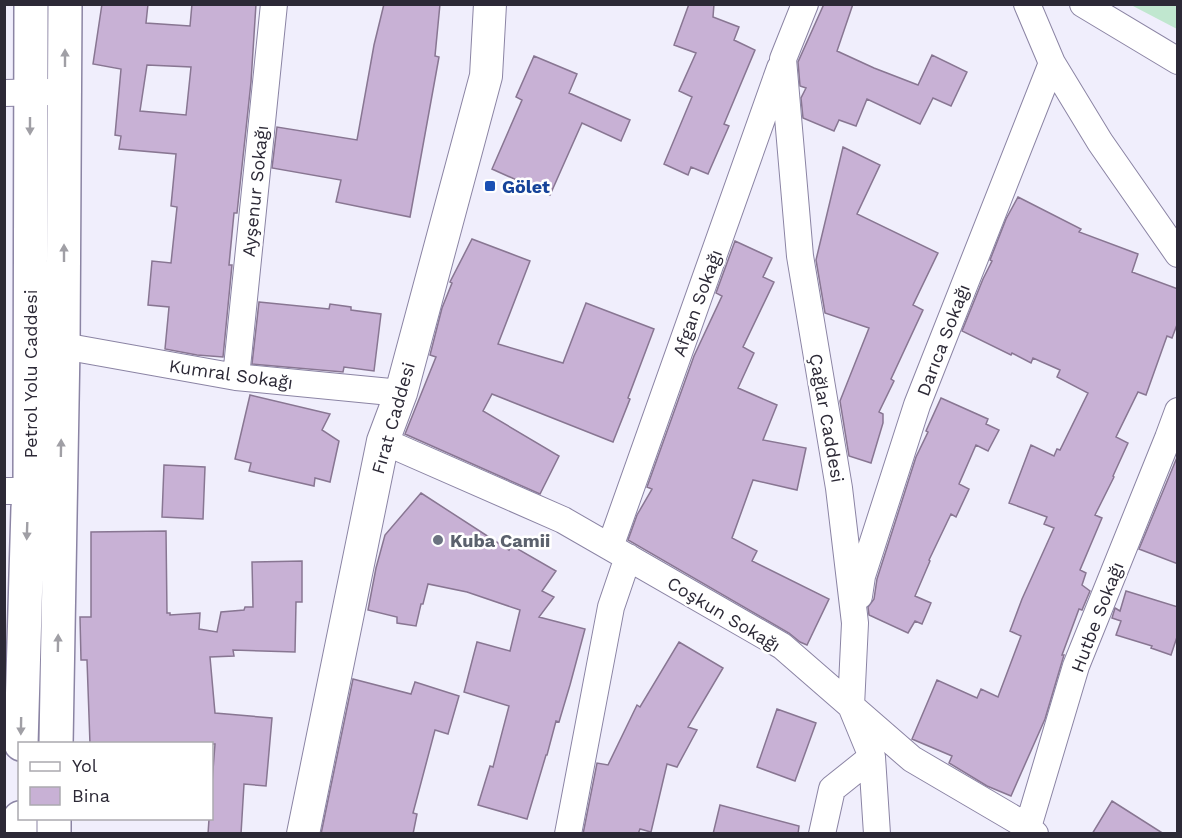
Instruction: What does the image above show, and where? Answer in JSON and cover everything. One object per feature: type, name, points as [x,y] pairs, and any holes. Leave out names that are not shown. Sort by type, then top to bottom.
[{"type":"main road","name":"Petrol Yolu Caddesi","points":[[31,4],[18,94],[32,491],[57,679],[56,742]]},
{"type":"main road","name":"Petrol Yolu Caddesi","points":[[21,742],[13,678],[27,508],[63,346],[65,4]]},
{"type":"street","name":"Ayşenur Sokağı","points":[[236,377],[274,4]]},
{"type":"street","name":"Fırat Caddesi","points":[[303,834],[383,441],[401,393],[486,76],[490,4]]},
{"type":"street","name":"Çağlar Caddesi","points":[[805,4],[783,60],[800,256],[839,488],[855,623],[851,706],[872,757],[877,834]]},
{"type":"street","points":[[1027,4],[1052,63],[1100,142],[1178,254]]},
{"type":"street","points":[[1083,4],[1178,61]]},
{"type":"street","name":"Afgan Sokağı","points":[[568,834],[611,607],[619,552],[783,60]]},
{"type":"street","name":"Darıca Sokağı","points":[[855,623],[862,576],[917,405],[1052,63]]},
{"type":"street","points":[[18,94],[65,91]]},
{"type":"street","name":"Kumral Sokağı","points":[[63,346],[236,377],[401,393]]},
{"type":"street","name":"Hutbe Sokağı","points":[[1031,830],[1076,666],[1178,411]]},
{"type":"street","name":"Coşkun Sokağı","points":[[383,441],[563,520],[782,646],[912,759],[1031,830]]},
{"type":"street","points":[[13,678],[57,679]]},
{"type":"street","points":[[822,834],[832,789],[872,757]]},
{"type":"green space","points":[[1129,5],[1177,5],[1177,29],[1133,6]]},
{"type":"building","points":[[102,4],[148,4],[146,23],[190,26],[192,4],[256,4],[251,82],[229,265],[232,265],[223,357],[165,349],[169,307],[148,305],[152,261],[171,263],[177,207],[171,206],[176,154],[119,149],[121,136],[115,135],[121,69],[93,64]],"holes":[[[147,65],[191,67],[186,115],[140,111]]]},
{"type":"building","points":[[384,4],[440,4],[435,56],[439,57],[410,217],[336,202],[341,180],[272,168],[277,127],[357,140],[374,45]]},
{"type":"building","points":[[689,4],[714,4],[713,17],[739,27],[734,40],[755,50],[724,124],[729,126],[708,174],[691,167],[688,175],[664,164],[692,97],[679,91],[696,53],[674,45]]},
{"type":"building","points":[[824,4],[853,4],[837,51],[918,85],[932,55],[967,72],[951,106],[933,98],[920,124],[867,99],[856,126],[839,120],[834,131],[803,118],[801,98],[806,88],[800,86],[798,62]]},
{"type":"building","points":[[534,56],[577,74],[569,93],[630,120],[621,141],[582,123],[550,195],[492,169],[522,100],[516,97]]},
{"type":"building","points":[[843,147],[880,165],[857,214],[938,253],[913,305],[923,310],[891,379],[894,381],[879,412],[883,414],[883,423],[871,463],[849,456],[840,401],[869,328],[825,313],[816,260]]},
{"type":"building","points":[[1018,197],[1081,229],[1079,232],[1138,254],[1132,272],[1178,289],[1178,322],[1172,338],[1167,336],[1146,395],[1138,392],[1116,437],[1128,443],[1095,515],[1102,518],[1080,570],[1086,573],[1082,585],[1090,591],[1082,610],[1079,609],[1062,655],[1064,655],[1045,719],[1011,796],[987,786],[949,763],[952,756],[912,739],[937,680],[977,698],[981,689],[998,697],[1021,636],[1010,631],[1054,528],[1044,524],[1047,517],[1009,503],[1031,445],[1054,456],[1057,449],[1060,450],[1088,393],[1057,377],[1060,370],[1033,358],[1031,363],[962,331],[992,261],[990,260],[1006,219]]},
{"type":"building","points":[[472,239],[530,261],[498,344],[563,363],[586,303],[654,329],[613,442],[492,394],[483,411],[559,456],[540,494],[405,434],[436,357],[430,355],[442,308],[452,283],[450,282]]},
{"type":"building","points":[[735,241],[772,258],[763,277],[774,282],[743,347],[754,353],[738,388],[777,405],[763,440],[806,448],[797,490],[753,480],[732,538],[757,551],[752,561],[829,599],[807,645],[628,540],[637,515],[652,489],[647,487],[694,356],[722,296],[716,293]]},
{"type":"building","points":[[259,302],[329,309],[330,304],[351,307],[351,310],[381,314],[374,371],[344,367],[343,372],[252,364]]},
{"type":"building","points":[[250,395],[330,414],[322,430],[339,441],[330,482],[315,478],[314,486],[249,471],[251,463],[235,459]]},
{"type":"building","points":[[941,398],[988,419],[986,424],[999,430],[988,451],[976,445],[959,484],[969,489],[956,517],[951,514],[915,596],[931,603],[922,624],[915,621],[908,633],[869,615],[868,607],[874,599],[877,579],[916,457]]},
{"type":"building","points":[[1178,455],[1178,564],[1139,549]]},
{"type":"building","points":[[164,465],[205,467],[203,519],[162,517]]},
{"type":"building","points":[[421,493],[509,550],[511,545],[556,571],[542,591],[554,597],[539,617],[585,629],[559,722],[556,721],[527,819],[478,805],[490,766],[493,767],[509,706],[464,692],[477,642],[510,651],[520,610],[467,592],[428,584],[416,626],[397,623],[397,617],[368,610],[385,535]]},
{"type":"building","points":[[166,531],[167,613],[170,615],[200,613],[199,629],[217,632],[221,612],[253,607],[252,562],[302,561],[302,602],[296,602],[295,652],[233,650],[234,656],[210,657],[215,713],[272,718],[266,786],[244,784],[241,834],[208,834],[209,820],[213,820],[215,744],[213,742],[90,742],[87,660],[81,660],[80,617],[91,617],[91,532]]},
{"type":"building","points":[[1126,591],[1178,607],[1178,634],[1171,655],[1151,648],[1152,646],[1116,635],[1121,621],[1112,618],[1115,608],[1120,611]]},
{"type":"building","points":[[679,642],[723,668],[688,727],[697,730],[677,767],[667,764],[651,832],[640,829],[638,834],[583,834],[597,763],[608,765],[637,705],[640,707]]},
{"type":"building","points":[[353,679],[411,694],[415,682],[459,696],[448,734],[435,730],[413,813],[417,814],[413,834],[321,834]]},
{"type":"building","points":[[777,709],[816,723],[795,781],[757,767]]},
{"type":"building","points":[[1112,801],[1164,834],[1092,834]]},
{"type":"building","points":[[720,805],[799,826],[798,834],[713,834]]},
{"type":"place","name":"Gölet","points":[[490,186]]},
{"type":"place","name":"Kuba Camii","points":[[438,540]]}]
